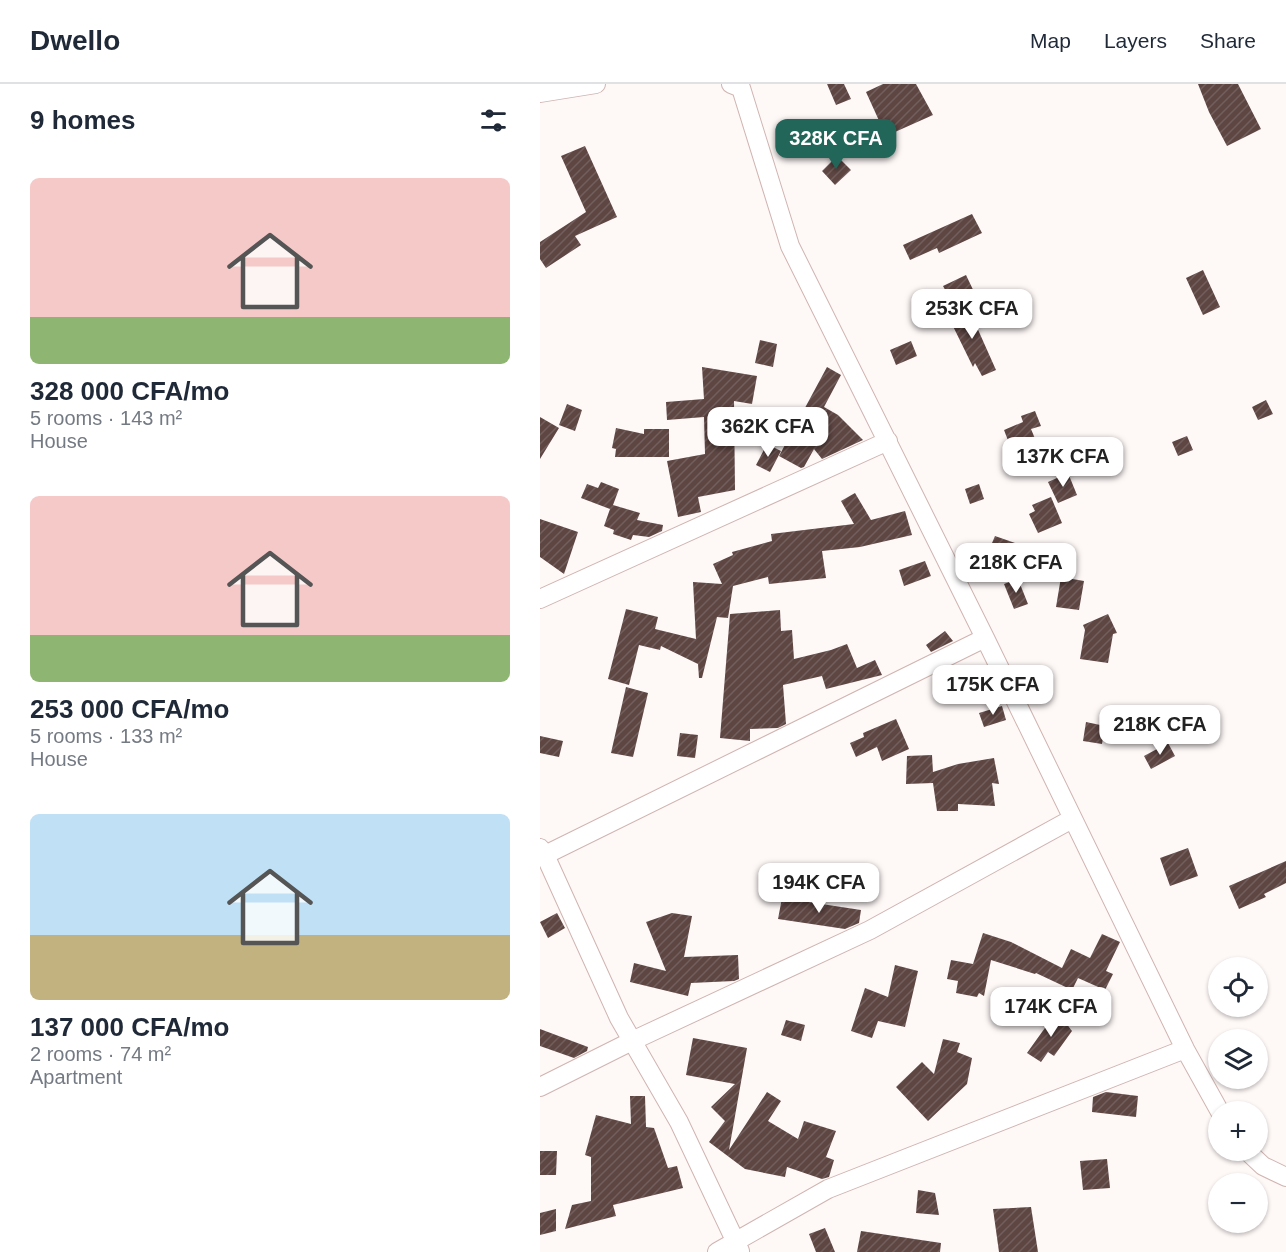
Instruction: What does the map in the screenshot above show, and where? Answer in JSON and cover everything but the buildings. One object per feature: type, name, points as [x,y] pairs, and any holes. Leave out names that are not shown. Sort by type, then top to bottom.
[{"type":"street","points":[[540,93],[596,84]]},
{"type":"street","points":[[731,84],[741,88],[790,246],[985,638],[1185,1049],[1214,1101]]},
{"type":"street","points":[[540,599],[888,441]]},
{"type":"street","points":[[738,1246],[679,1122],[632,1041],[593,963],[543,851],[985,638]]},
{"type":"street","points":[[540,1087],[632,1041],[870,930],[1072,819]]},
{"type":"street","points":[[717,1252],[738,1246],[828,1189],[1185,1049]]},
{"type":"street","points":[[1258,1161],[1286,1177]]}]
